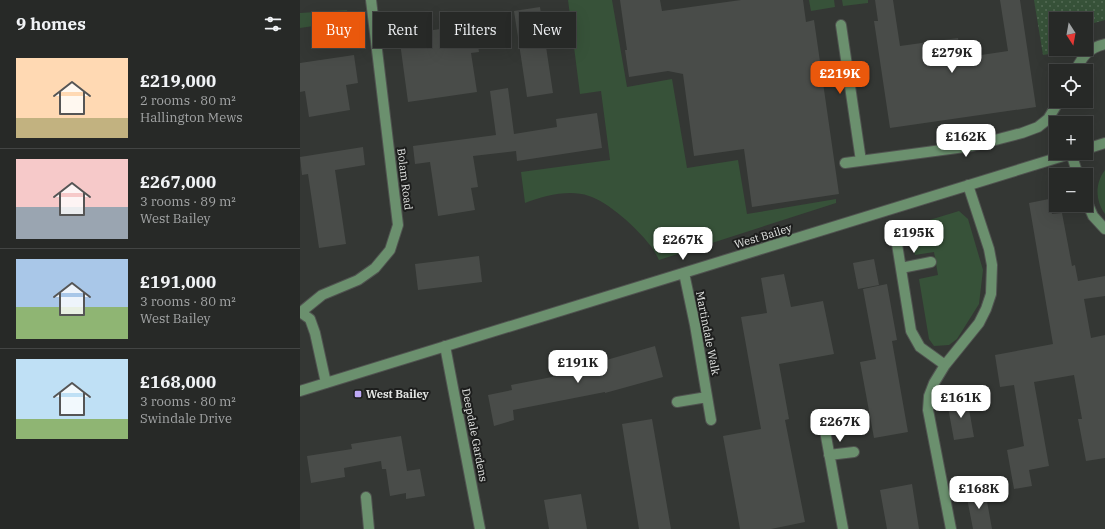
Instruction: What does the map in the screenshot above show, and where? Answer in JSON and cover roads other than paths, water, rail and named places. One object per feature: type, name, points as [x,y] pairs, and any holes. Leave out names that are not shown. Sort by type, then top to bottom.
[{"type":"street","name":"Bolam Road","points":[[301,312],[322,295],[358,280],[375,268],[390,250],[398,225],[371,0]]},
{"type":"street","points":[[841,25],[861,161]]},
{"type":"street","points":[[1078,64],[1081,58],[1090,49],[1105,44]]},
{"type":"street","points":[[845,163],[972,146],[1022,133],[1038,127],[1048,119],[1055,108]]},
{"type":"street","points":[[1093,147],[1105,143]]},
{"type":"street","name":"West Bailey","points":[[300,390],[1049,160]]},
{"type":"street","points":[[951,529],[928,410],[929,396],[934,383],[945,364],[980,323],[991,294],[992,265],[989,249],[968,185]]},
{"type":"street","points":[[1091,212],[1105,229]]},
{"type":"street","points":[[896,238],[911,331],[920,347],[945,364]]},
{"type":"street","points":[[901,268],[931,262]]},
{"type":"street","name":"Martindale Walk","points":[[684,273],[695,325],[711,420]]},
{"type":"street","points":[[301,312],[310,319],[315,333],[326,383]]},
{"type":"street","name":"Deepdale Gardens","points":[[446,346],[480,529]]},
{"type":"street","points":[[677,402],[707,397]]},
{"type":"street","points":[[823,420],[843,529]]},
{"type":"street","points":[[830,455],[854,452]]},
{"type":"street","points":[[366,497],[369,529]]},
{"type":"place","name":"West Bailey","points":[[358,394]]}]
